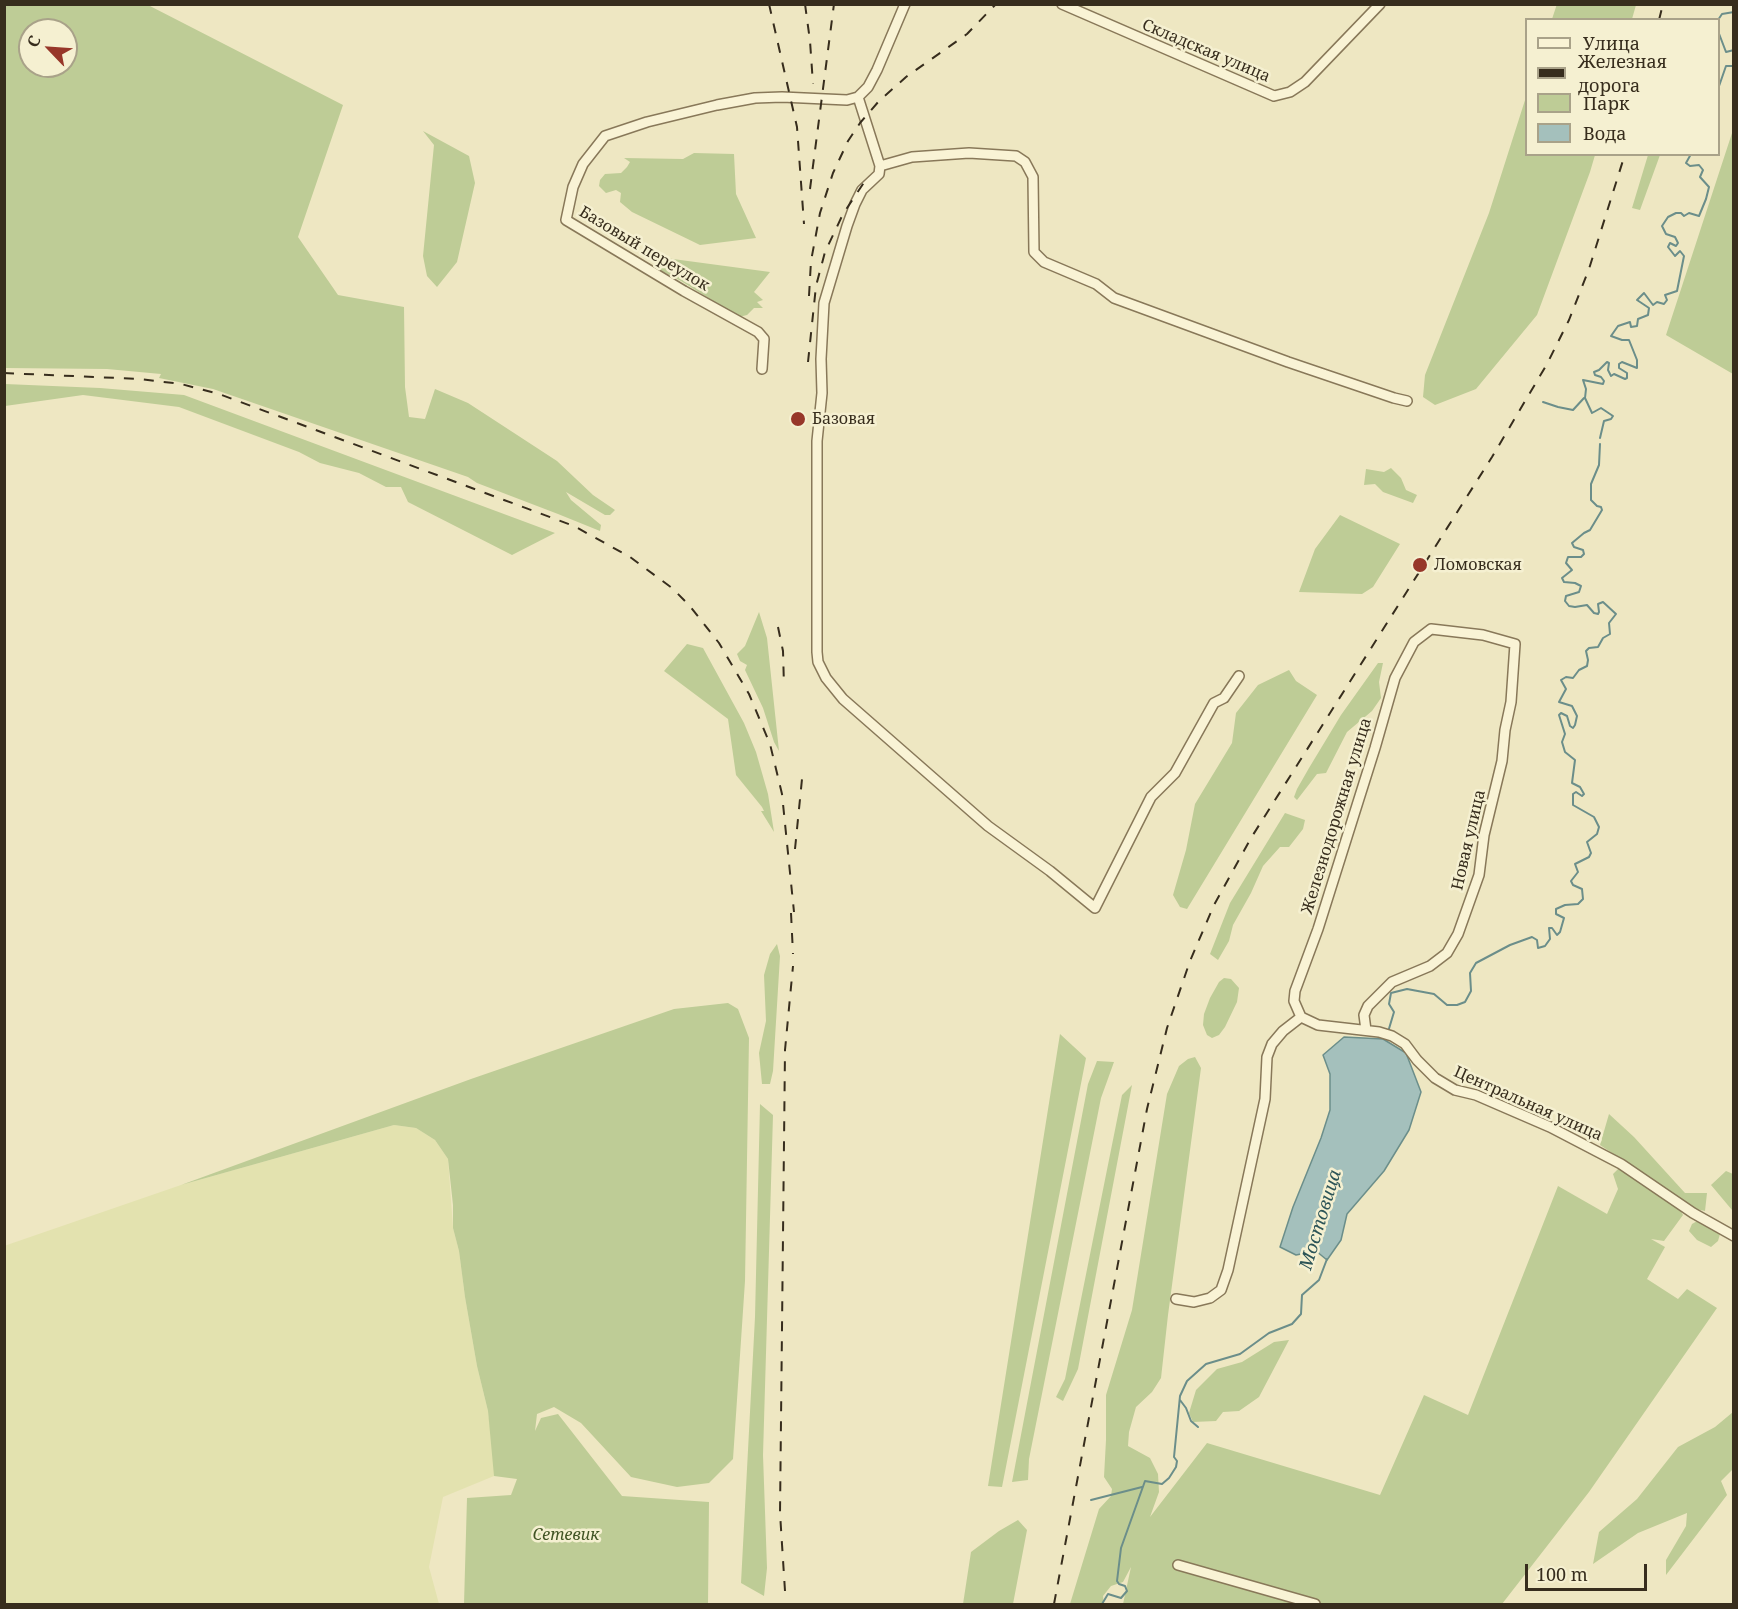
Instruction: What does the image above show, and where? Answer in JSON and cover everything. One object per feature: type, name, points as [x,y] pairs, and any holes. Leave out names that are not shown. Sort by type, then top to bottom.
[{"type":"street","points":[[905,4],[872,80],[858,97],[880,166],[879,174],[862,190],[855,204],[824,303],[822,393],[817,441],[818,662],[826,678],[843,699],[988,826],[1050,871],[1095,908],[1151,797],[1175,772],[1214,703],[1224,698],[1239,676]]},
{"type":"street","name":"Складская улица","points":[[1062,4],[1274,96],[1290,92],[1305,82],[1380,4]]},
{"type":"street","name":"Базовый переулок","points":[[762,369],[764,339],[758,332],[684,291],[566,220],[573,187],[583,164],[605,136],[648,122],[755,98],[847,100],[858,97]]},
{"type":"street","points":[[880,166],[887,162],[922,156],[969,153],[1016,156],[1025,162],[1033,177],[1035,252],[1044,262],[1096,284],[1114,298],[1288,362],[1394,399],[1407,401]]},
{"type":"street","name":"Железнодорожная улица","points":[[1300,1017],[1294,1001],[1295,991],[1318,929],[1395,678],[1414,642],[1431,628],[1482,635],[1515,644]]},
{"type":"street","name":"Новая улица","points":[[1366,1030],[1364,1016],[1368,1006],[1392,982],[1430,966],[1447,953],[1458,934],[1479,875],[1484,835],[1502,761],[1511,702],[1515,644]]},
{"type":"street","points":[[1176,1299],[1194,1302],[1210,1298],[1221,1290],[1228,1270],[1265,1099],[1267,1057],[1272,1044],[1300,1017]]},
{"type":"street","name":"Центральная улица","points":[[1300,1017],[1318,1025],[1366,1030],[1392,1036],[1405,1044],[1435,1078],[1455,1090],[1476,1095],[1551,1127],[1621,1164],[1693,1213],[1734,1236]]},
{"type":"street","points":[[1178,1565],[1315,1605]]},
{"type":"green space","points":[[5,4],[148,5],[343,105],[298,237],[338,295],[404,307],[405,387],[409,417],[425,419],[435,389],[468,403],[557,461],[593,495],[615,510],[610,515],[605,515],[566,492],[571,500],[601,525],[600,531],[477,483],[468,477],[213,389],[159,378],[161,374],[107,369],[5,368]]},
{"type":"green space","points":[[1557,4],[1636,4],[1632,18],[1552,18]]},
{"type":"green space","points":[[1525,100],[1525,156],[1595,156],[1537,315],[1476,389],[1435,405],[1423,397],[1425,375],[1489,213]]},
{"type":"green space","points":[[1733,130],[1733,374],[1666,335]]},
{"type":"green space","points":[[423,131],[469,156],[475,183],[457,262],[437,287],[427,276],[423,256],[434,145]]},
{"type":"green space","points":[[694,153],[734,154],[736,194],[756,238],[700,245],[632,212],[620,202],[621,193],[616,190],[606,193],[599,186],[605,174],[621,173],[627,167],[630,162],[624,158],[683,159]]},
{"type":"green space","points":[[1648,156],[1660,156],[1640,210],[1632,208]]},
{"type":"green space","points":[[658,257],[770,272],[754,292],[763,300],[757,302],[763,308],[754,308],[747,315],[739,317],[656,268]]},
{"type":"green space","points":[[5,384],[100,388],[184,395],[555,533],[512,555],[408,502],[401,487],[386,487],[359,473],[320,463],[299,452],[179,407],[83,395],[5,406]]},
{"type":"green space","points":[[1391,468],[1401,478],[1406,490],[1417,495],[1413,503],[1383,492],[1375,484],[1364,485],[1366,469],[1384,472]]},
{"type":"green space","points":[[1340,515],[1400,544],[1373,587],[1362,594],[1299,592],[1315,549]]},
{"type":"green space","points":[[759,612],[767,638],[779,751],[763,708],[745,670],[747,665],[740,661],[737,654],[745,646]]},
{"type":"green space","points":[[687,644],[703,648],[744,723],[756,752],[768,794],[774,832],[761,811],[764,811],[762,807],[736,775],[728,719],[664,671]]},
{"type":"green space","points":[[1378,663],[1383,663],[1379,682],[1381,698],[1372,711],[1347,732],[1326,773],[1317,774],[1297,800],[1294,797],[1297,789],[1309,768],[1341,715]]},
{"type":"green space","points":[[1289,670],[1296,681],[1317,695],[1187,909],[1180,907],[1173,895],[1186,850],[1195,804],[1232,743],[1236,713],[1258,685]]},
{"type":"green space","points":[[1285,813],[1305,820],[1303,829],[1289,847],[1280,847],[1263,866],[1218,960],[1210,954],[1230,903]]},
{"type":"green space","points":[[777,944],[780,956],[773,1071],[770,1084],[762,1084],[759,1053],[766,1021],[764,975],[770,954]]},
{"type":"green space","points":[[1224,978],[1231,979],[1239,988],[1237,1002],[1225,1027],[1219,1035],[1212,1038],[1207,1035],[1203,1025],[1204,1014],[1210,998],[1219,982]]},
{"type":"green space","name":"Сетевик","points":[[728,1003],[738,1009],[749,1038],[745,1281],[733,1459],[709,1483],[677,1487],[631,1477],[581,1423],[554,1407],[537,1414],[535,1431],[541,1418],[558,1414],[622,1496],[709,1502],[708,1604],[464,1604],[467,1498],[511,1495],[517,1479],[494,1476],[488,1411],[477,1366],[459,1251],[453,1228],[448,1159],[435,1140],[416,1128],[394,1125],[181,1185],[471,1079],[674,1009]]},
{"type":"green space","points":[[1060,1034],[1086,1058],[1002,1487],[988,1486]]},
{"type":"green space","points":[[1195,1057],[1201,1068],[1161,1378],[1152,1392],[1136,1407],[1129,1432],[1128,1446],[1150,1458],[1158,1474],[1159,1492],[1150,1517],[1207,1443],[1380,1495],[1424,1395],[1468,1415],[1558,1186],[1607,1214],[1618,1189],[1613,1174],[1619,1168],[1680,1209],[1683,1215],[1664,1241],[1651,1239],[1665,1247],[1647,1279],[1678,1299],[1687,1289],[1717,1308],[1589,1492],[1502,1604],[1123,1604],[1131,1567],[1123,1582],[1111,1586],[1103,1596],[1104,1604],[1070,1604],[1099,1509],[1111,1496],[1112,1489],[1104,1477],[1106,1395],[1132,1310],[1167,1094],[1179,1066]]},
{"type":"green space","points":[[1097,1061],[1114,1062],[1101,1098],[1029,1459],[1028,1480],[1012,1482],[1088,1084]]},
{"type":"green space","points":[[1132,1085],[1078,1369],[1063,1401],[1056,1397],[1065,1379],[1122,1095]]},
{"type":"green space","points":[[760,1104],[773,1115],[763,1455],[767,1568],[764,1596],[741,1583],[755,1317]]},
{"type":"green space","points":[[1609,1114],[1634,1137],[1685,1193],[1707,1193],[1705,1211],[1696,1209],[1600,1145]]},
{"type":"green space","points":[[394,1125],[416,1128],[435,1140],[448,1159],[453,1228],[459,1251],[477,1366],[488,1411],[494,1457],[494,1476],[443,1497],[429,1567],[439,1604],[5,1604],[4,1246],[181,1185]]},
{"type":"green space","points":[[1726,1171],[1733,1174],[1733,1228],[1732,1210],[1711,1185]]},
{"type":"green space","points":[[1699,1220],[1720,1234],[1718,1241],[1711,1247],[1697,1240],[1689,1231],[1692,1224]]},
{"type":"green space","points":[[1289,1340],[1259,1397],[1239,1411],[1223,1412],[1216,1421],[1193,1422],[1189,1413],[1196,1390],[1217,1369],[1242,1362],[1274,1342]]},
{"type":"green space","points":[[1733,1412],[1733,1469],[1721,1481],[1727,1495],[1666,1575],[1666,1560],[1686,1526],[1687,1513],[1638,1533],[1593,1564],[1599,1532],[1637,1499],[1678,1447],[1715,1427]]},
{"type":"green space","points":[[1018,1520],[1027,1530],[1013,1604],[963,1604],[971,1552]]},
{"type":"water","points":[[1344,1037],[1383,1039],[1406,1053],[1421,1092],[1409,1130],[1384,1171],[1347,1214],[1341,1240],[1327,1260],[1316,1251],[1296,1255],[1280,1247],[1330,1110],[1330,1074],[1323,1055]]},
{"type":"waterway","name":"Мостовица","points":[[1719,18],[1722,14],[1734,12]]},
{"type":"waterway","name":"Мостовица","points":[[1720,36],[1726,52],[1734,50]]},
{"type":"waterway","name":"Мостовица","points":[[1720,83],[1726,66],[1734,66]]},
{"type":"waterway","name":"Мостовица","points":[[1600,438],[1604,421],[1613,416],[1601,408],[1592,413],[1585,398],[1586,389],[1583,380],[1603,384],[1604,381],[1594,372],[1607,362],[1611,376],[1614,374],[1627,378],[1627,373],[1619,368],[1619,364],[1622,362],[1637,368],[1637,360],[1629,340],[1611,336],[1618,326],[1630,322],[1631,327],[1637,326],[1638,319],[1648,315],[1649,308],[1637,300],[1644,293],[1653,305],[1657,302],[1664,304],[1667,300],[1665,295],[1677,291],[1684,256],[1680,251],[1675,256],[1668,247],[1670,243],[1676,246],[1678,243],[1675,237],[1666,234],[1662,226],[1668,217],[1676,213],[1684,216],[1689,213],[1699,216],[1709,187],[1700,177],[1703,170],[1699,165],[1690,166],[1686,163],[1690,156]]},
{"type":"waterway","points":[[1543,402],[1573,410],[1584,398]]},
{"type":"waterway","name":"Мостовица","points":[[1388,1032],[1394,1012],[1389,1004],[1391,993],[1407,989],[1434,994],[1447,1005],[1465,1002],[1471,991],[1470,973],[1476,963],[1510,945],[1532,937],[1537,940],[1538,948],[1545,946],[1550,939],[1549,928],[1552,928],[1557,935],[1560,932],[1564,918],[1556,914],[1556,909],[1565,905],[1578,904],[1583,899],[1582,889],[1573,885],[1571,881],[1578,872],[1575,864],[1589,857],[1591,853],[1587,842],[1597,834],[1599,827],[1594,817],[1573,805],[1573,794],[1576,792],[1582,796],[1584,794],[1580,787],[1572,783],[1575,760],[1565,752],[1562,742],[1565,734],[1559,715],[1561,713],[1567,716],[1573,728],[1577,716],[1572,706],[1559,702],[1566,689],[1561,680],[1566,677],[1573,678],[1579,670],[1587,666],[1586,651],[1589,648],[1598,647],[1603,638],[1610,634],[1609,623],[1616,614],[1603,602],[1598,604],[1598,614],[1587,605],[1569,606],[1565,601],[1566,596],[1579,592],[1581,586],[1564,582],[1562,578],[1572,570],[1566,563],[1568,557],[1581,557],[1584,554],[1583,550],[1574,547],[1572,543],[1590,530],[1602,510],[1591,500],[1591,484],[1599,465],[1600,444]]},
{"type":"waterway","name":"Мостовица","points":[[1102,1604],[1108,1594],[1121,1598],[1127,1591],[1125,1586],[1117,1581],[1121,1548],[1145,1481],[1162,1484],[1176,1467],[1177,1461],[1174,1457],[1180,1396],[1187,1381],[1206,1364],[1240,1354],[1269,1333],[1292,1324],[1301,1314],[1302,1295],[1319,1280],[1327,1259]]},
{"type":"waterway","points":[[1180,1400],[1191,1421],[1198,1427]]},
{"type":"waterway","points":[[1091,1500],[1142,1487]]},
{"type":"railway","points":[[769,4],[797,127],[804,224]]},
{"type":"railway","points":[[805,4],[813,84]]},
{"type":"railway","points":[[810,189],[834,4]]},
{"type":"railway","points":[[809,296],[811,261],[820,213],[833,173],[848,141],[879,101],[906,77],[967,34],[996,4]]},
{"type":"railway","points":[[1660,18],[1663,4]]},
{"type":"railway","points":[[1054,1604],[1147,1109],[1167,1028],[1190,961],[1214,905],[1251,838],[1492,457],[1547,364],[1569,320],[1589,269],[1624,156]]},
{"type":"railway","points":[[808,362],[816,286],[825,252],[843,214],[865,181]]},
{"type":"railway","points":[[4,373],[140,379],[181,384],[219,394],[574,526],[630,557],[672,588],[689,605],[719,643],[749,694],[770,744],[782,794],[794,912]]},
{"type":"railway","points":[[778,627],[783,651],[784,686]]},
{"type":"railway","points":[[795,849],[802,779]]},
{"type":"railway","points":[[791,913],[793,954]]},
{"type":"railway","points":[[785,1591],[780,1513],[785,1050],[793,966]]},
{"type":"place","name":"Базовая","points":[[798,419]]},
{"type":"place","name":"Ломовская","points":[[1420,565]]}]
